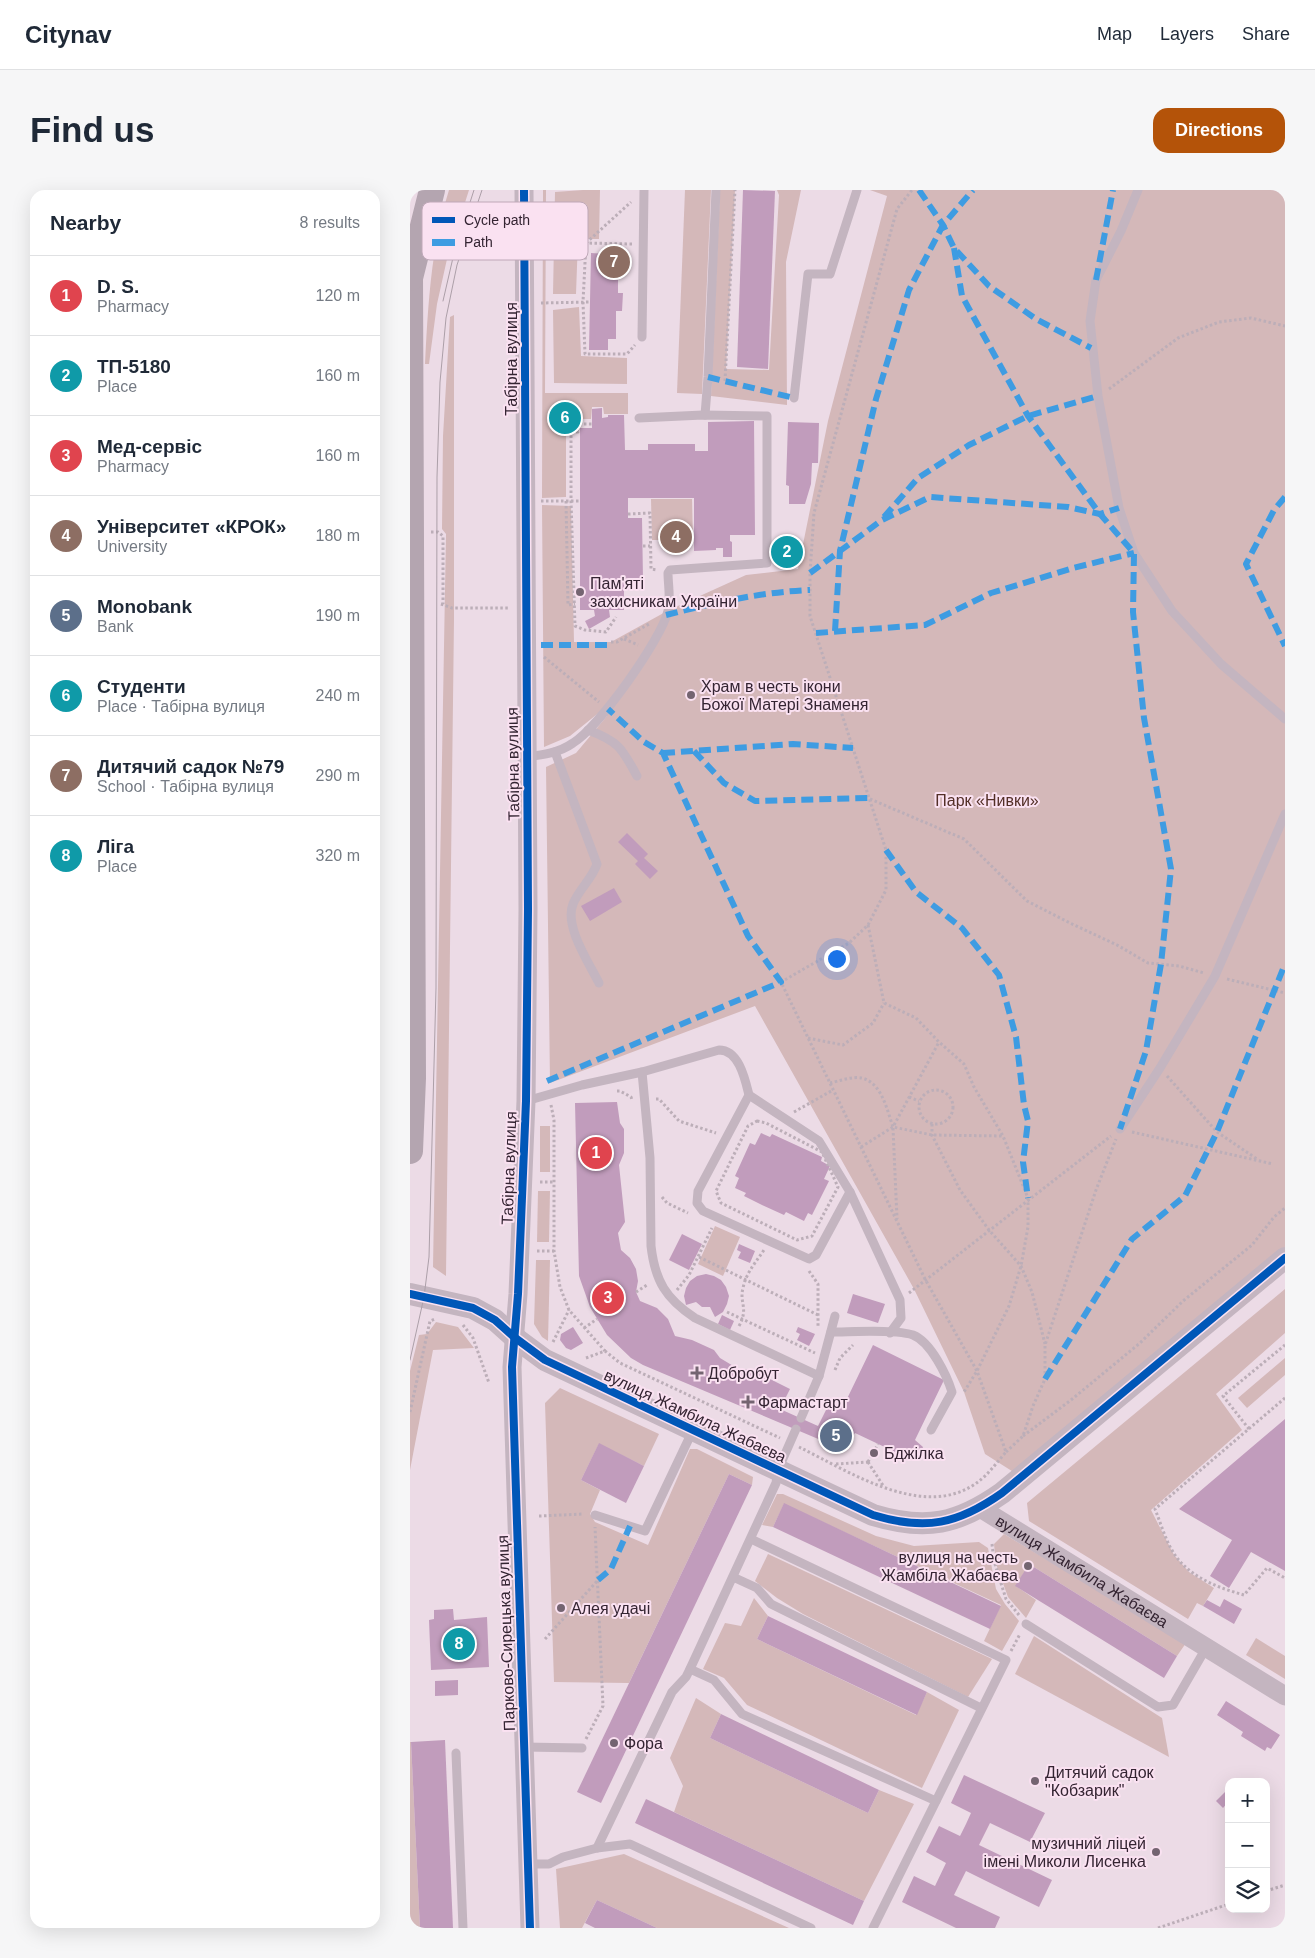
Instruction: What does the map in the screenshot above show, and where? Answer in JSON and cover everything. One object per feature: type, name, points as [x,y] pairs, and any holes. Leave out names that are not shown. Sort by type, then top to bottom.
[{"type":"main road","points":[[410,1145],[413,1078],[410,277],[422,230]]},
{"type":"street","name":"Табірна вулиця","points":[[514,1337],[518,1294],[526,1101],[528,909],[524,260]]},
{"type":"street","points":[[980,1508],[1285,1258]]},
{"type":"street","name":"вулиця Жамбила Жабаєва","points":[[410,1294],[474,1308],[496,1320],[514,1337],[545,1360],[873,1515],[897,1522],[916,1524],[955,1519],[980,1508],[1285,1696]]},
{"type":"street","name":"Парково-Сирецька вулиця","points":[[514,1337],[512,1367],[530,1928]]},
{"type":"lane","points":[[642,337],[644,190]]},
{"type":"lane","points":[[705,415],[716,190]]},
{"type":"lane","points":[[794,398],[808,274],[830,274],[857,190]]},
{"type":"lane","points":[[1138,190],[1122,231],[1096,280],[1090,322],[1098,396],[1119,508],[1134,553],[1172,611],[1221,664],[1285,719]]},
{"type":"lane","points":[[526,757],[555,752],[574,743],[608,709],[648,650],[669,610],[668,573],[672,568],[767,563],[767,416],[705,415],[639,418]]},
{"type":"lane","points":[[588,730],[609,738],[626,755],[636,776]]},
{"type":"lane","points":[[555,752],[597,864],[594,874],[573,904],[570,916],[573,930],[599,984]]},
{"type":"lane","points":[[1120,1129],[1160,1068],[1215,976],[1285,814]]},
{"type":"lane","points":[[526,1101],[582,1085],[642,1072],[719,1050],[726,1050],[734,1056],[749,1095],[819,1141],[850,1192],[900,1300],[901,1318],[890,1333]]},
{"type":"lane","points":[[642,1072],[650,1158],[652,1260],[661,1285],[676,1306],[695,1318],[819,1376]]},
{"type":"lane","points":[[749,1095],[698,1191],[697,1203],[703,1211],[766,1246],[804,1259],[812,1259],[850,1192]]},
{"type":"lane","points":[[801,1418],[819,1376],[835,1316]]},
{"type":"lane","points":[[831,1332],[890,1333],[914,1336],[929,1348],[947,1378],[952,1392],[931,1430]]},
{"type":"lane","points":[[597,1848],[672,1692],[686,1677],[690,1669],[776,1483],[778,1470],[796,1429]]},
{"type":"lane","points":[[596,1515],[644,1531],[693,1430]]},
{"type":"lane","points":[[750,1539],[1006,1660],[873,1928]]},
{"type":"lane","points":[[733,1577],[757,1588],[771,1604],[981,1708]]},
{"type":"lane","points":[[1026,1624],[1158,1707],[1173,1705],[1206,1648]]},
{"type":"lane","points":[[690,1669],[714,1680],[742,1714],[936,1802]]},
{"type":"lane","points":[[523,1747],[582,1748]]},
{"type":"lane","points":[[456,1753],[463,1928]]},
{"type":"lane","points":[[528,1864],[549,1864],[564,1857],[597,1848],[630,1844],[811,1928]]},
{"type":"path","points":[[588,241],[644,190]]},
{"type":"path","points":[[725,381],[735,190]]},
{"type":"path","points":[[912,190],[897,208],[814,513],[810,573],[810,616],[886,850],[886,890],[868,924],[849,943],[781,982],[925,1279],[978,1372],[1006,1452]]},
{"type":"path","points":[[588,243],[643,244]]},
{"type":"path","points":[[585,260],[583,302],[585,354],[626,354],[642,337]]},
{"type":"path","points":[[545,303],[590,302]]},
{"type":"path","points":[[1098,396],[1119,383],[1178,338],[1219,322],[1252,318],[1285,326]]},
{"type":"path","points":[[578,432],[569,421],[566,425],[571,432],[575,626],[585,630],[606,632],[616,618]]},
{"type":"path","points":[[578,432],[579,424],[592,424]]},
{"type":"path","points":[[571,432],[578,432]]},
{"type":"path","points":[[541,501],[580,501]]},
{"type":"path","points":[[566,501],[568,605],[574,604]]},
{"type":"path","points":[[628,514],[650,513],[651,569],[668,573]]},
{"type":"path","points":[[441,534],[443,536],[442,604],[452,608],[508,608]]},
{"type":"path","points":[[642,546],[650,546]]},
{"type":"path","points":[[612,642],[666,615]]},
{"type":"path","points":[[623,638],[648,650]]},
{"type":"path","points":[[541,654],[608,709]]},
{"type":"path","points":[[869,798],[964,839],[1027,901],[1117,945],[1148,963],[1179,966],[1285,993]]},
{"type":"path","points":[[808,1038],[844,1045],[873,1023],[884,1003],[868,924]]},
{"type":"path","points":[[884,1003],[916,1018],[964,1064],[974,1087],[1003,1136],[1028,1198],[1028,1227],[1022,1266],[1009,1306],[978,1372],[964,1392],[952,1392]]},
{"type":"path","points":[[861,1147],[893,1127],[939,1042]]},
{"type":"path","points":[[1160,1068],[1218,1132],[1260,1162]]},
{"type":"path","points":[[830,1083],[861,1078],[874,1084],[883,1097],[893,1127],[897,1222]]},
{"type":"path","points":[[777,1128],[783,1118],[833,1090]]},
{"type":"path","points":[[932,1090],[943,1092],[949,1096],[952,1102],[951,1115],[947,1121],[940,1124],[932,1124],[921,1116],[918,1109],[919,1102],[926,1092],[932,1090]]},
{"type":"path","points":[[610,1092],[620,1091],[631,1097],[659,1099],[679,1121],[727,1136],[738,1142]]},
{"type":"path","points":[[631,1097],[633,1103]]},
{"type":"path","points":[[909,1097],[919,1102]]},
{"type":"path","points":[[559,1102],[551,1103],[554,1120],[554,1251],[560,1287],[569,1310],[584,1328],[605,1351],[620,1363],[885,1488],[907,1496],[929,1498],[952,1495],[985,1476],[1023,1436],[1072,1400],[1140,1343],[1183,1302],[1252,1245],[1274,1217],[1285,1208]]},
{"type":"path","points":[[757,1121],[766,1122],[822,1152],[838,1187],[812,1236],[797,1240],[721,1203],[716,1191],[738,1142],[748,1126],[757,1121]]},
{"type":"path","points":[[932,1124],[932,1135],[960,1190],[990,1230],[1022,1266],[1032,1292],[1045,1345],[1045,1380],[1033,1406],[1023,1436]]},
{"type":"path","points":[[893,1127],[932,1135],[1003,1136]]},
{"type":"path","points":[[1120,1129],[1273,1164]]},
{"type":"path","points":[[900,1300],[1028,1198],[1120,1129]]},
{"type":"path","points":[[1045,1345],[1096,1190],[1120,1129]]},
{"type":"path","points":[[537,1182],[554,1182]]},
{"type":"path","points":[[650,1190],[658,1192],[667,1203],[690,1214]]},
{"type":"path","points":[[645,1276],[647,1285],[663,1303],[670,1298],[689,1275],[714,1225]]},
{"type":"path","points":[[733,1337],[743,1320],[745,1307],[742,1289],[749,1271],[766,1246],[774,1229]]},
{"type":"path","points":[[756,1246],[766,1246],[772,1253]]},
{"type":"path","points":[[534,1251],[554,1251]]},
{"type":"path","points":[[698,1257],[818,1314]]},
{"type":"path","points":[[802,1268],[810,1272],[818,1284],[818,1332]]},
{"type":"path","points":[[636,1292],[647,1285]]},
{"type":"path","points":[[552,1345],[569,1310]]},
{"type":"path","points":[[727,1312],[838,1363]]},
{"type":"path","points":[[410,1412],[430,1321],[440,1315]]},
{"type":"path","points":[[584,1328],[597,1319]]},
{"type":"path","points":[[459,1320],[473,1338],[489,1382]]},
{"type":"path","points":[[834,1371],[851,1346],[859,1342]]},
{"type":"path","points":[[1249,1429],[1224,1396],[1285,1345]]},
{"type":"path","points":[[804,1369],[816,1346]]},
{"type":"path","points":[[582,1360],[605,1351]]},
{"type":"path","points":[[1285,1398],[1155,1509],[1175,1555],[1191,1571],[1219,1588],[1244,1595],[1267,1568],[1285,1578]]},
{"type":"path","points":[[868,1462],[878,1444]]},
{"type":"path","points":[[834,1464],[868,1462]]},
{"type":"path","points":[[868,1462],[885,1488]]},
{"type":"path","points":[[539,1516],[596,1515],[603,1706],[582,1748]]},
{"type":"path","points":[[992,1544],[994,1561],[1006,1599],[1026,1624],[1006,1660]]},
{"type":"path","points":[[545,1638],[598,1580]]},
{"type":"path","points":[[1270,1890],[1285,1885]]},
{"type":"path","points":[[1158,1928],[1225,1905]]},
{"type":"green space","points":[[449,190],[469,190],[465,202],[446,202]]},
{"type":"green space","points":[[543,190],[546,190],[546,202],[543,202]]},
{"type":"green space","points":[[600,190],[599,239],[588,239],[588,202],[555,202],[555,192]]},
{"type":"green space","points":[[685,190],[711,190],[702,394],[677,393]]},
{"type":"green space","points":[[720,190],[735,190],[726,369],[769,370],[779,195],[777,190],[801,190],[786,262],[787,405],[711,396]]},
{"type":"green space","name":"Парк «Нивки»","points":[[870,190],[1285,190],[1285,1247],[1015,1473],[985,1454],[964,1392],[914,1289],[755,1006],[550,1083],[546,767],[576,753],[607,716],[601,711],[570,736],[544,747],[542,505],[571,506],[574,642],[611,642],[669,610],[746,575],[798,569],[828,421],[887,196]]},
{"type":"green space","points":[[433,260],[447,260],[437,304],[429,364],[425,364]]},
{"type":"green space","points":[[543,260],[546,260],[545,393],[628,393],[628,414],[604,414],[603,407],[592,407],[591,419],[579,419],[578,432],[566,432],[566,497],[542,498]]},
{"type":"green space","points":[[554,260],[577,260],[576,294],[553,294]]},
{"type":"green space","points":[[579,307],[581,356],[627,358],[627,384],[554,383],[553,310]]},
{"type":"green space","points":[[454,315],[454,619],[446,1276],[433,1267],[446,534],[442,529],[443,436],[450,317]]},
{"type":"green space","points":[[651,499],[692,499],[693,540],[652,540]]},
{"type":"green space","points":[[540,1126],[550,1126],[550,1172],[540,1172]]},
{"type":"green space","points":[[538,1191],[550,1191],[549,1242],[537,1242]]},
{"type":"green space","points":[[715,1226],[740,1237],[723,1276],[698,1264]]},
{"type":"green space","points":[[536,1260],[550,1260],[548,1341],[542,1337],[534,1324]]},
{"type":"green space","points":[[1285,1289],[1285,1333],[1216,1394],[1242,1430],[1151,1510],[1174,1555],[1189,1572],[1214,1588],[1203,1606],[1197,1603],[1188,1619],[1029,1521],[1027,1503]]},
{"type":"green space","points":[[436,1322],[458,1327],[474,1348],[433,1350],[410,1470],[410,1371],[419,1335],[427,1334]]},
{"type":"green space","points":[[1285,1358],[1285,1375],[1247,1408],[1238,1398]]},
{"type":"green space","points":[[560,1388],[659,1434],[644,1466],[599,1444],[581,1480],[600,1490],[590,1514],[595,1522],[648,1545],[690,1449],[697,1449],[753,1477],[752,1485],[729,1474],[629,1683],[554,1682],[545,1403]]},
{"type":"green space","points":[[777,1494],[783,1494],[876,1536],[914,1546],[979,1542],[988,1548],[996,1589],[1019,1621],[1002,1651],[984,1641],[1001,1605],[784,1504],[773,1527],[762,1525]]},
{"type":"green space","points":[[1004,1534],[1186,1643],[1177,1656],[1029,1564],[1016,1586],[1036,1600],[1026,1618],[1008,1597],[996,1564],[994,1544]]},
{"type":"green space","points":[[768,1554],[992,1659],[968,1697],[803,1614],[777,1598],[755,1581]]},
{"type":"green space","points":[[754,1598],[768,1616],[757,1639],[916,1715],[927,1692],[959,1710],[922,1788],[747,1705],[724,1678],[703,1669],[725,1623],[741,1626]]},
{"type":"green space","points":[[1034,1636],[1162,1718],[1169,1757],[1015,1674]]},
{"type":"green space","points":[[1256,1638],[1285,1656],[1285,1679],[1246,1655]]},
{"type":"green space","points":[[696,1698],[721,1714],[710,1738],[868,1813],[879,1790],[914,1804],[864,1901],[674,1812],[683,1786],[670,1758]]},
{"type":"green space","points":[[411,1742],[420,1928],[410,1928]]},
{"type":"green space","points":[[624,1854],[789,1928],[657,1928],[597,1900],[582,1928],[560,1928],[556,1869]]},
{"type":"building","points":[[743,190],[775,191],[768,369],[737,367]]},
{"type":"building","points":[[591,253],[608,254],[607,265],[618,265],[618,293],[623,293],[622,311],[616,311],[616,339],[608,339],[608,350],[589,350]]},
{"type":"building","points":[[602,408],[602,418],[608,417],[608,415],[624,415],[625,450],[648,450],[648,444],[695,444],[695,451],[708,451],[708,422],[754,421],[755,535],[730,535],[732,557],[723,557],[723,548],[694,551],[694,498],[628,498],[628,518],[642,518],[643,580],[624,580],[624,610],[609,610],[610,617],[589,629],[585,621],[595,616],[594,610],[580,610],[580,428],[592,428],[592,409]]},
{"type":"building","points":[[788,422],[819,423],[818,463],[812,463],[811,484],[805,504],[789,504],[789,486],[786,485]]},
{"type":"building","points":[[792,538],[798,538],[797,565],[791,564],[791,562],[777,562],[777,541],[792,541]]},
{"type":"building","points":[[627,833],[648,854],[644,858],[658,871],[650,879],[635,864],[638,861],[618,842]]},
{"type":"building","points":[[614,888],[622,902],[590,921],[581,906]]},
{"type":"building","points":[[617,1102],[620,1123],[624,1129],[624,1153],[619,1165],[625,1222],[618,1233],[621,1250],[630,1258],[636,1269],[638,1281],[636,1292],[640,1301],[657,1308],[668,1319],[675,1336],[692,1340],[714,1350],[720,1358],[740,1370],[750,1369],[790,1389],[780,1409],[818,1426],[828,1406],[844,1405],[873,1345],[944,1380],[915,1440],[923,1447],[920,1457],[910,1459],[855,1433],[851,1439],[839,1444],[823,1441],[643,1365],[631,1358],[607,1335],[590,1307],[579,1276],[575,1103]]},
{"type":"building","points":[[761,1133],[770,1137],[772,1134],[822,1157],[821,1161],[830,1166],[824,1179],[829,1181],[812,1215],[808,1213],[804,1221],[786,1212],[784,1215],[762,1205],[744,1196],[746,1193],[735,1188],[739,1178],[735,1176],[750,1143],[755,1145]]},
{"type":"building","points":[[682,1234],[702,1244],[689,1270],[669,1260]]},
{"type":"building","points":[[739,1244],[755,1251],[750,1263],[738,1258],[741,1252],[737,1250]]},
{"type":"building","points":[[706,1274],[721,1280],[729,1296],[723,1312],[715,1317],[710,1307],[702,1307],[696,1302],[686,1305],[684,1296],[690,1281],[697,1276]]},
{"type":"building","points":[[853,1294],[885,1304],[878,1323],[847,1313]]},
{"type":"building","points":[[722,1315],[734,1321],[730,1330],[718,1324]]},
{"type":"building","points":[[573,1327],[583,1343],[571,1350],[566,1348],[560,1340],[561,1334]]},
{"type":"building","points":[[798,1327],[815,1334],[809,1346],[797,1340],[800,1334],[796,1332]]},
{"type":"building","points":[[1285,1419],[1285,1571],[1251,1552],[1229,1588],[1210,1576],[1232,1540],[1179,1509]]},
{"type":"building","points":[[599,1443],[644,1466],[626,1503],[581,1480]]},
{"type":"building","points":[[729,1474],[752,1485],[601,1803],[577,1792]]},
{"type":"building","points":[[784,1503],[1001,1606],[990,1629],[773,1527]]},
{"type":"building","points":[[1029,1564],[1177,1656],[1164,1678],[1015,1586]]},
{"type":"building","points":[[1224,1599],[1242,1609],[1234,1624],[1203,1606],[1207,1600],[1220,1607]]},
{"type":"building","points":[[453,1609],[454,1620],[487,1617],[489,1667],[431,1670],[429,1620],[434,1619],[434,1610]]},
{"type":"building","points":[[768,1616],[927,1692],[917,1715],[757,1639]]},
{"type":"building","points":[[458,1680],[458,1695],[435,1696],[435,1681]]},
{"type":"building","points":[[1226,1701],[1280,1735],[1271,1749],[1267,1747],[1265,1751],[1241,1736],[1243,1732],[1217,1715]]},
{"type":"building","points":[[721,1714],[879,1790],[868,1813],[710,1738]]},
{"type":"building","points":[[445,1740],[453,1928],[420,1928],[411,1742]]},
{"type":"building","points":[[964,1775],[1045,1813],[1030,1842],[990,1823],[979,1845],[1052,1880],[1039,1907],[966,1871],[954,1895],[1000,1917],[995,1928],[956,1928],[902,1902],[914,1876],[935,1886],[946,1863],[926,1852],[939,1826],[960,1836],[966,1824],[971,1813],[951,1803]]},
{"type":"building","points":[[1225,1792],[1225,1806],[1223,1808],[1216,1801]]},
{"type":"building","points":[[646,1799],[864,1901],[853,1925],[635,1823]]},
{"type":"building","points":[[597,1900],[657,1928],[595,1928],[585,1923]]},
{"type":"tram line","points":[[470,202],[474,190]]},
{"type":"tram line","points":[[478,202],[482,190]]},
{"type":"tram line","points":[[443,301],[452,260]]},
{"type":"tram line","points":[[410,1360],[424,1297],[429,1257],[436,988],[437,477],[440,382],[446,318],[459,260]]},
{"type":"marked path","points":[[919,190],[943,225],[954,248],[989,286],[1036,319],[1091,348]]},
{"type":"marked path","points":[[835,631],[840,551],[876,399],[909,290],[943,225],[973,190]]},
{"type":"marked path","points":[[1096,280],[1113,190]]},
{"type":"marked path","points":[[954,248],[962,296],[1028,416],[1100,514],[1134,553],[1133,612],[1144,718],[1171,869],[1161,964],[1146,1051],[1120,1129]]},
{"type":"marked path","points":[[708,377],[794,398]]},
{"type":"marked path","points":[[884,517],[918,478],[969,445],[1028,416],[1098,396]]},
{"type":"marked path","points":[[810,573],[882,520],[930,497],[1068,507],[1100,514],[1119,508]]},
{"type":"marked path","points":[[1285,497],[1274,510],[1246,564],[1285,646]]},
{"type":"marked path","points":[[816,633],[925,625],[991,593],[1073,568],[1134,553]]},
{"type":"marked path","points":[[666,615],[737,599],[773,593],[810,590]]},
{"type":"marked path","points":[[541,645],[609,645],[611,642]]},
{"type":"marked path","points":[[547,1081],[781,982],[748,936],[663,753],[644,742],[608,709]]},
{"type":"marked path","points":[[663,753],[793,744],[853,748]]},
{"type":"marked path","points":[[694,751],[724,783],[755,801],[869,798]]},
{"type":"marked path","points":[[886,850],[916,892],[962,928],[999,975],[1016,1037],[1024,1105],[1028,1121],[1023,1162],[1028,1198]]},
{"type":"marked path","points":[[1045,1379],[1132,1239],[1185,1196],[1217,1132],[1285,964]]},
{"type":"marked path","points":[[598,1580],[611,1569],[630,1526]]},
{"type":"cycle path","points":[[524,190],[524,202]]},
{"type":"cycle path","points":[[524,260],[528,909],[526,1101],[518,1294],[512,1367],[530,1928]]},
{"type":"cycle path","points":[[410,1294],[473,1308],[495,1320],[545,1360],[873,1515],[909,1523],[926,1523],[956,1518],[986,1504],[1002,1493],[1285,1258]]},
{"type":"place","name":"Дитячий садок №79","points":[[614,262]]},
{"type":"place","name":"Студенти","points":[[565,418]]},
{"type":"place","name":"Університет «КРОК»","points":[[676,537]]},
{"type":"place","name":"ТП-5180","points":[[787,552]]},
{"type":"place","name":"Пам'яті захисникам України","points":[[580,592]]},
{"type":"place","name":"Храм в честь ікони Божої Матері Знаменя","points":[[691,695]]},
{"type":"place","name":"D. S.","points":[[596,1153]]},
{"type":"place","name":"Мед-сервіс","points":[[608,1298]]},
{"type":"place","name":"Добробут","points":[[697,1373]]},
{"type":"place","name":"Фармастарт","points":[[748,1402]]},
{"type":"place","name":"Monobank","points":[[836,1436]]},
{"type":"place","name":"Бджілка","points":[[874,1453]]},
{"type":"place","name":"вулиця на честь Жамбіла Жабаєва","points":[[1028,1566]]},
{"type":"place","name":"Алея удачі","points":[[561,1608]]},
{"type":"place","name":"Ліга","points":[[459,1644]]},
{"type":"place","name":"Фора","points":[[614,1743]]},
{"type":"place","name":"Дитячий садок \"Кобзарик\"","points":[[1035,1781]]},
{"type":"place","name":"музичний ліцей імені Миколи Лисенка","points":[[1156,1852]]}]
